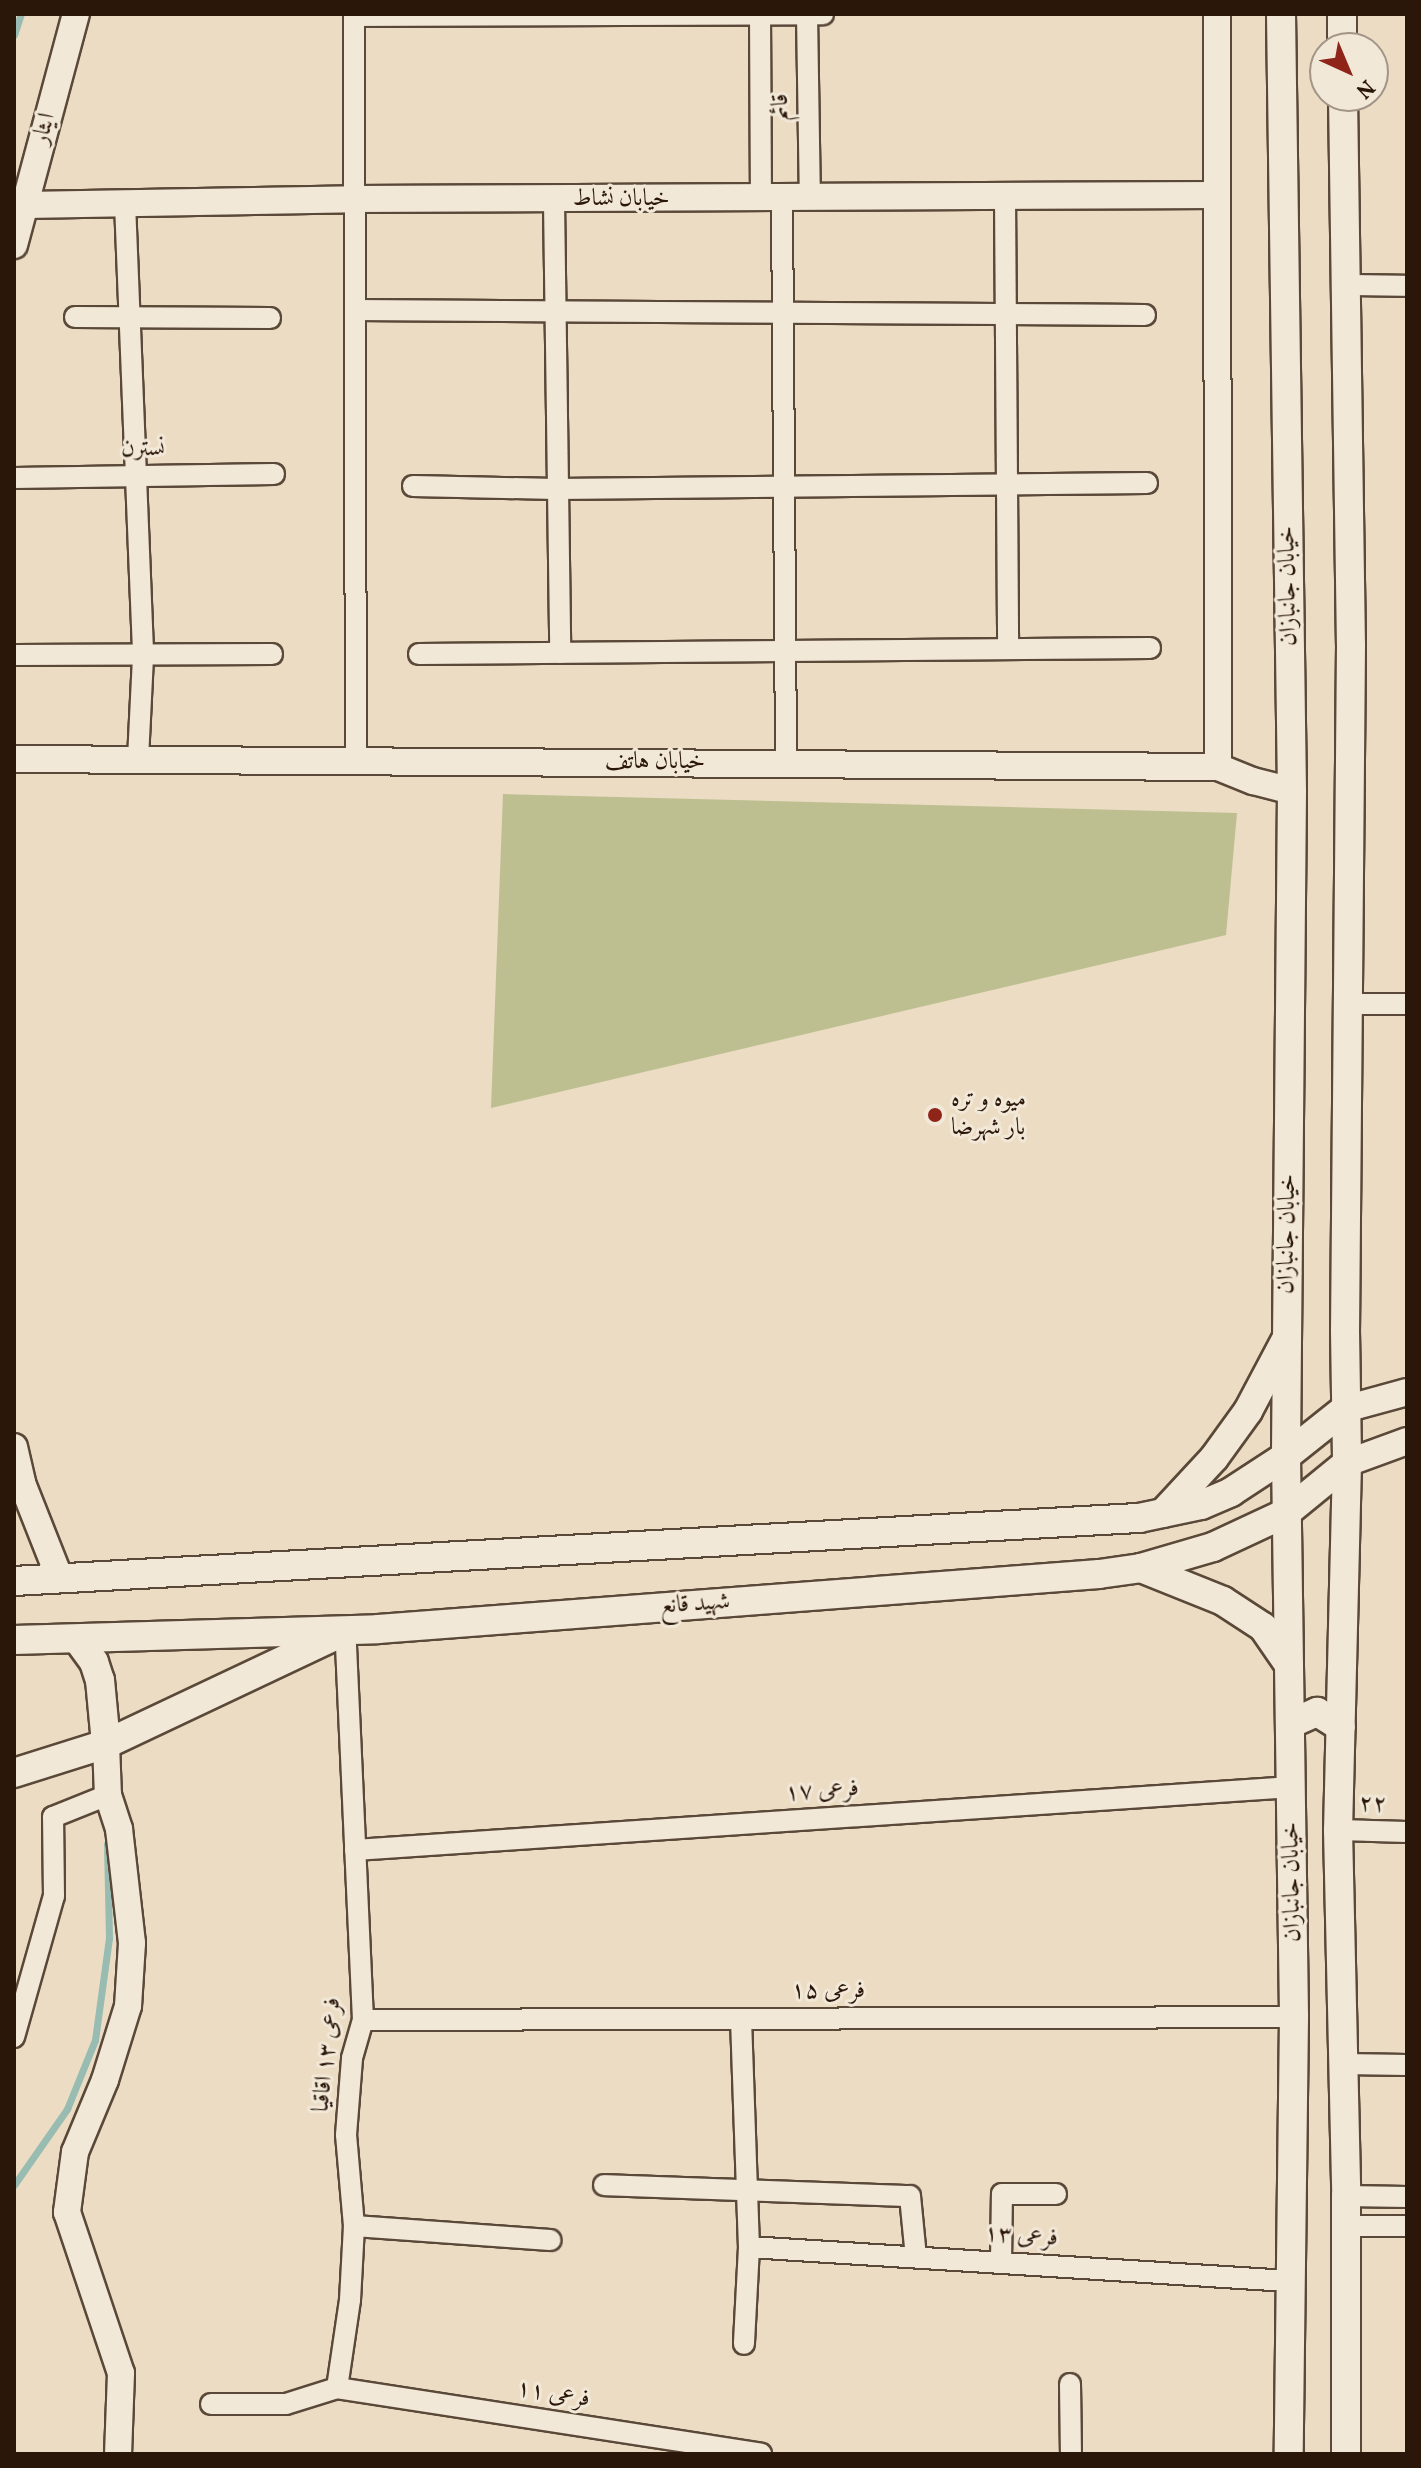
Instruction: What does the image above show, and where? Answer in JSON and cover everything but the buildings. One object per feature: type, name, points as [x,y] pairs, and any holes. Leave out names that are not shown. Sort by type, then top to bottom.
[{"type":"main road","name":"خیابان جانبازان","points":[[1281,14],[1292,791],[1286,1456],[1294,2017],[1288,2281],[1289,2454]]},
{"type":"main road","name":"خیابان جانبازان","points":[[1343,112],[1351,645],[1351,1004],[1345,1409],[1347,1463],[1338,1830],[1346,2196],[1346,2454]]},
{"type":"main road","points":[[1163,1513],[1214,1458],[1248,1411],[1287,1337]]},
{"type":"main road","points":[[14,1581],[1139,1518],[1201,1505],[1231,1492],[1286,1456],[1345,1409]]},
{"type":"main road","name":"شهید قانع","points":[[14,1640],[345,1631],[1053,1578],[1141,1568],[1213,1547],[1286,1513],[1347,1463]]},
{"type":"main road","points":[[1141,1568],[1223,1601],[1263,1627],[1289,1665]]},
{"type":"main road","points":[[14,1773],[106,1744],[345,1631]]},
{"type":"main road","points":[[78,1640],[94,1662],[100,1680],[106,1744]]},
{"type":"main road","points":[[1290,1724],[1317,1712],[1341,1727]]},
{"type":"street","name":"ایثار","points":[[14,245],[23,190],[76,14]]},
{"type":"street","points":[[760,14],[771,199],[783,313],[781,484],[786,764]]},
{"type":"street","name":"قائم","points":[[807,14],[810,199]]},
{"type":"street","points":[[356,761],[354,15],[823,14]]},
{"type":"street","points":[[1217,14],[1218,767]]},
{"type":"street","name":"خیابان نشاط","points":[[23,190],[125,203],[1217,195]]},
{"type":"street","points":[[1005,197],[1008,649]]},
{"type":"street","points":[[554,201],[560,653]]},
{"type":"street","points":[[125,203],[132,318],[143,657],[138,760]]},
{"type":"street","points":[[1346,285],[1407,286]]},
{"type":"street","points":[[355,310],[1145,315]]},
{"type":"street","points":[[75,317],[270,318]]},
{"type":"street","name":"نسترن","points":[[14,478],[274,474]]},
{"type":"street","points":[[413,486],[556,489],[781,484],[1147,483]]},
{"type":"street","points":[[419,654],[1150,648]]},
{"type":"street","points":[[14,655],[143,657],[272,654]]},
{"type":"street","name":"خیابان هاتف","points":[[14,759],[1218,767],[1253,781],[1292,791]]},
{"type":"street","points":[[1351,1004],[1407,1004]]},
{"type":"street","points":[[1345,1409],[1407,1392]]},
{"type":"street","points":[[1347,1463],[1407,1441]]},
{"type":"street","points":[[14,1447],[22,1483],[60,1579]]},
{"type":"street","name":"فرعی ۱۳ اقاقیا","points":[[337,2388],[350,2300],[354,2226],[346,2135],[352,2058],[363,2020],[345,1631]]},
{"type":"street","points":[[106,1744],[108,1795],[119,1829],[132,1943],[128,2006],[105,2080],[75,2152],[67,2212],[121,2373],[118,2454]]},
{"type":"street","name":"فرعی ۱۷","points":[[355,1850],[1292,1787]]},
{"type":"street","points":[[14,2037],[54,1896],[53,1817],[108,1795]]},
{"type":"street","name":"۲۲","points":[[1338,1830],[1407,1832]]},
{"type":"street","name":"فرعی ۱۵","points":[[363,2020],[1294,2017]]},
{"type":"street","points":[[741,2019],[749,2247],[744,2344]]},
{"type":"street","points":[[1344,2064],[1407,2065]]},
{"type":"street","points":[[604,2185],[910,2196],[916,2257]]},
{"type":"street","points":[[1001,2262],[1002,2194],[1056,2194]]},
{"type":"street","points":[[1346,2196],[1407,2197]]},
{"type":"street","points":[[354,2226],[551,2240]]},
{"type":"street","points":[[1346,2226],[1407,2226]]},
{"type":"street","name":"فرعی ۱۳","points":[[749,2247],[1288,2281]]},
{"type":"street","points":[[1070,2384],[1071,2454]]},
{"type":"street","points":[[211,2404],[286,2404],[337,2388]]},
{"type":"street","name":"فرعی ۱۱","points":[[337,2388],[753,2453]]},
{"type":"green space","points":[[503,794],[1237,813],[1226,935],[491,1108]]},
{"type":"waterway","points":[[14,35],[21,14]]},
{"type":"waterway","points":[[14,2185],[67,2109],[95,2040],[109,1938],[107,1844]]},
{"type":"place","name":"میوه و تره بار شهرضا","points":[[935,1115]]}]
